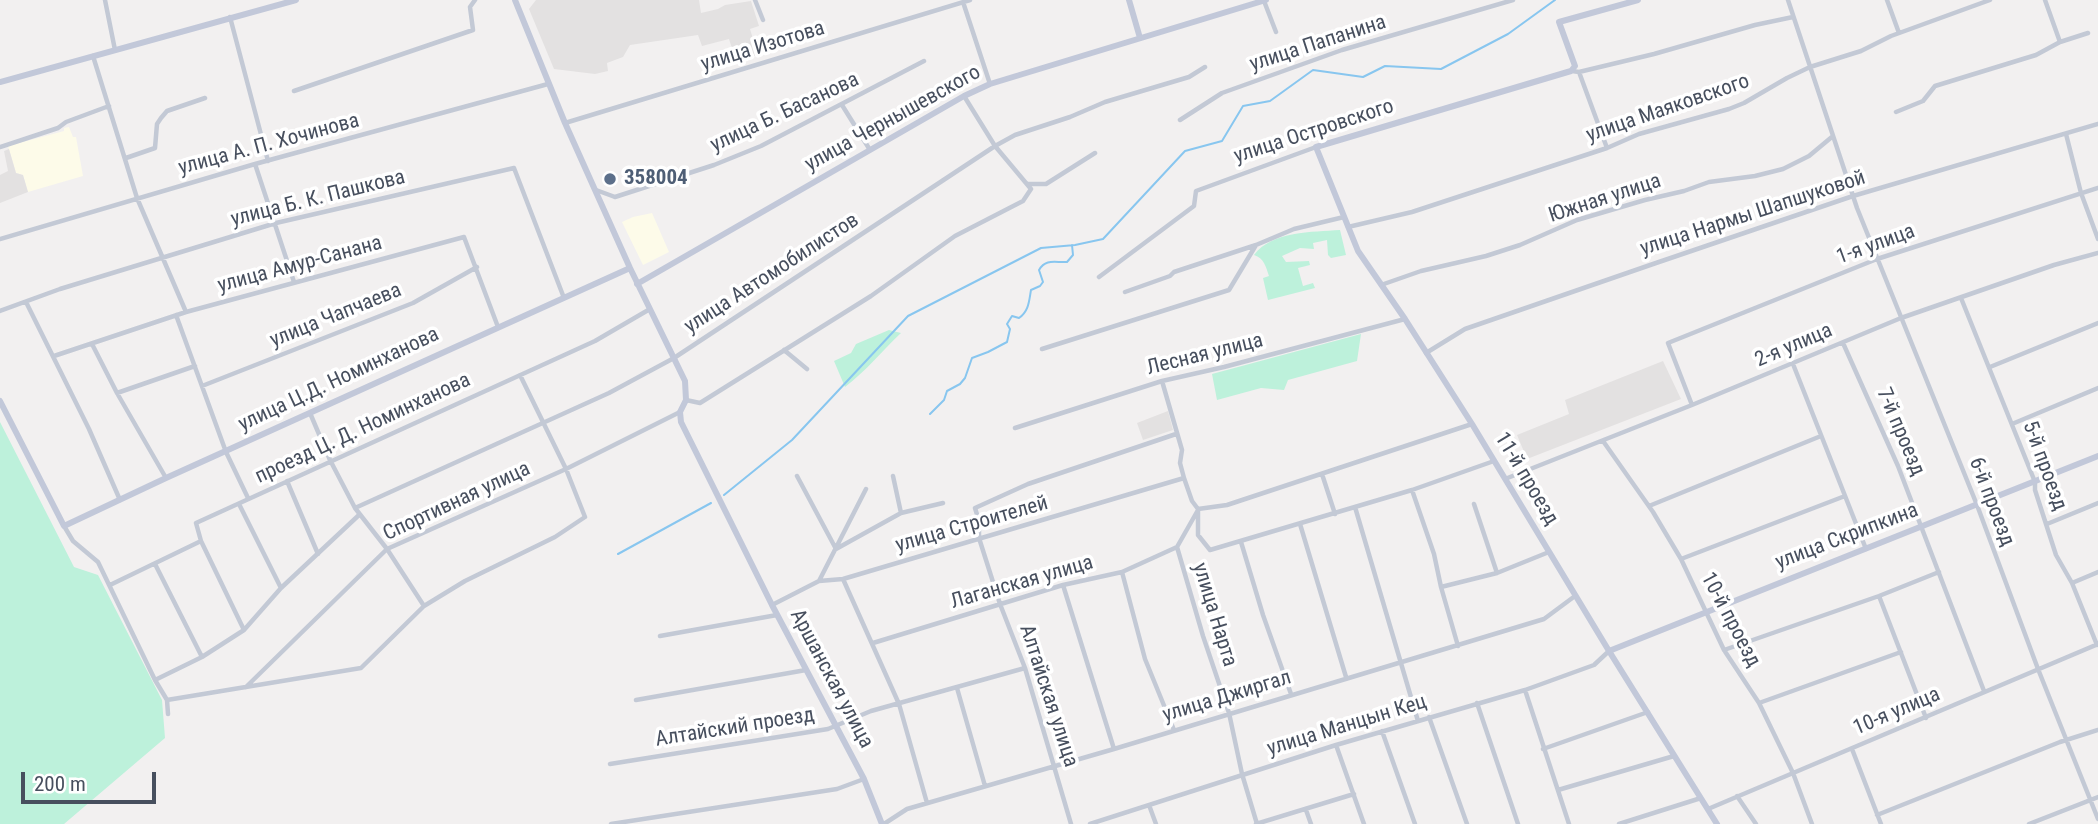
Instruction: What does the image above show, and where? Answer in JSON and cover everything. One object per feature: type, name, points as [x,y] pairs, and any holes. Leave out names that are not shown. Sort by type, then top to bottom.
[{"type":"street","points":[[105,0],[115,50]]},
{"type":"street","points":[[0,82],[296,0]]},
{"type":"street","points":[[294,91],[473,30],[470,7],[475,0]]},
{"type":"street","points":[[755,0],[762,20]]},
{"type":"street","name":"улица Изотова","points":[[565,123],[970,0]]},
{"type":"street","points":[[1129,0],[1140,38]]},
{"type":"street","name":"улица Чернышевского","points":[[638,284],[964,96],[990,84],[1265,0],[1276,32]]},
{"type":"street","name":"улица Папанина","points":[[1180,120],[1222,93],[1342,50],[1513,0]]},
{"type":"street","points":[[1607,148],[1575,71],[1559,22],[1638,0]]},
{"type":"street","name":"6-й проезд","points":[[1788,0],[1853,196],[1977,505],[2098,820]]},
{"type":"street","points":[[1887,0],[1899,33]]},
{"type":"street","name":"улица Маяковского","points":[[1348,227],[1412,212],[1663,127],[1729,109],[1810,67],[1861,51],[1899,33],[1990,0]]},
{"type":"street","points":[[2045,0],[2060,42]]},
{"type":"street","points":[[963,1],[990,84]]},
{"type":"street","points":[[517,3],[565,123],[630,268],[685,381],[686,400],[680,412]]},
{"type":"street","points":[[230,17],[268,161]]},
{"type":"street","name":"улица Островского","points":[[1100,277],[1194,206],[1196,191],[1316,147],[1575,71],[1654,54],[1793,17]]},
{"type":"street","points":[[1896,111],[1923,101],[1935,86],[2036,55],[2060,42],[2088,33]]},
{"type":"street","points":[[93,56],[137,198],[186,312]]},
{"type":"street","name":"улица Б. Басанова","points":[[615,197],[714,165],[761,146],[925,61]]},
{"type":"street","name":"улица Автомобилистов","points":[[355,508],[609,393],[674,358],[1015,135],[1105,102],[1189,76],[1205,67]]},
{"type":"street","name":"улица А. П. Хочинова","points":[[0,239],[255,164],[548,84]]},
{"type":"street","points":[[964,96],[995,146],[1029,187]]},
{"type":"street","points":[[126,159],[155,148],[157,124],[167,111],[205,98]]},
{"type":"street","points":[[842,105],[870,150]]},
{"type":"street","points":[[0,147],[58,128],[66,122],[109,106]]},
{"type":"street","name":"улица Нармы Шапшуковой","points":[[1426,353],[1465,329],[1853,196],[2098,124]]},
{"type":"street","points":[[2066,134],[2081,193],[2098,239]]},
{"type":"street","name":"Южная улица","points":[[1380,286],[1421,271],[1520,245],[1577,220],[1645,200],[1709,182],[1783,169],[1809,156],[1833,136]]},
{"type":"street","name":"11-й проезд","points":[[1316,147],[1358,251],[1472,424],[1717,824]]},
{"type":"street","points":[[1029,187],[1046,184],[1095,153]]},
{"type":"street","points":[[255,164],[294,282]]},
{"type":"street","name":"улица Б. К. Пашкова","points":[[0,311],[276,223],[514,168],[564,298]]},
{"type":"street","points":[[686,400],[700,403],[784,351],[870,296],[954,236],[1023,201],[1029,187]]},
{"type":"street","name":"1-я улица","points":[[1692,405],[1668,342],[1877,259],[2098,188]]},
{"type":"street","points":[[596,190],[615,197],[604,209]]},
{"type":"street","points":[[1125,292],[1293,229],[1344,217]]},
{"type":"street","name":"улица Амур-Санана","points":[[54,356],[186,312],[464,237],[498,327]]},
{"type":"street","points":[[1042,349],[1229,290],[1256,245]]},
{"type":"street","name":"2-я улица","points":[[1505,479],[1901,318],[2053,265],[2098,253]]},
{"type":"street","name":"улица Чапчаева","points":[[202,386],[413,303],[477,267]]},
{"type":"street","name":"улица Ц.Д. Номинханова","points":[[64,526],[630,268]]},
{"type":"street","name":"5-й проезд","points":[[1961,298],[2035,482],[2035,490],[2056,555],[2072,583],[2097,644]]},
{"type":"street","points":[[26,302],[101,454],[120,500]]},
{"type":"street","name":"проезд Ц. Д. Номинханова","points":[[201,541],[196,523],[595,341],[650,309]]},
{"type":"street","points":[[176,315],[226,452],[248,498]]},
{"type":"street","name":"Лесная улица","points":[[1015,428],[1162,381],[1405,319]]},
{"type":"street","points":[[1990,367],[2098,323]]},
{"type":"street","name":"7-й проезд","points":[[1843,342],[1898,466],[1984,691]]},
{"type":"street","points":[[92,344],[166,478]]},
{"type":"street","points":[[784,351],[807,369]]},
{"type":"street","points":[[1793,364],[1866,549]]},
{"type":"street","points":[[117,393],[195,366]]},
{"type":"street","points":[[167,700],[361,668],[424,606],[466,581],[555,537],[585,517],[566,469],[520,374]]},
{"type":"street","points":[[1162,381],[1182,450],[1180,463],[1184,478],[1192,501],[1198,509],[1198,535],[1210,550],[1412,490],[1494,461]]},
{"type":"street","points":[[2012,424],[2098,388]]},
{"type":"street","points":[[0,401],[73,541],[98,562],[167,700],[168,714]]},
{"type":"street","name":"Спортивная улица","points":[[245,688],[387,549],[566,469],[680,412]]},
{"type":"street","name":"Аршанская улица","points":[[680,412],[681,422],[745,553],[836,724],[883,824]]},
{"type":"street","points":[[310,413],[330,460],[359,515],[387,549],[424,606]]},
{"type":"street","points":[[1198,509],[1227,505],[1472,424]]},
{"type":"street","name":"Алтайская улица","points":[[1071,824],[1025,668],[999,604],[979,538],[979,521],[975,508],[1028,484],[1176,434]]},
{"type":"street","points":[[1649,506],[1821,436]]},
{"type":"street","name":"10-й проезд","points":[[1603,441],[1649,506],[1681,559],[1724,650],[1759,703],[1793,773],[1812,824]]},
{"type":"street","name":"улица Скрипкина","points":[[1609,651],[2098,456]]},
{"type":"street","points":[[1322,474],[1335,513]]},
{"type":"street","points":[[797,476],[836,550]]},
{"type":"street","points":[[893,476],[901,513]]},
{"type":"street","name":"улица Строителей","points":[[772,606],[818,581],[843,579],[1184,478]]},
{"type":"street","points":[[287,481],[318,554]]},
{"type":"street","points":[[818,581],[866,489]]},
{"type":"street","points":[[1412,490],[1434,554],[1458,646]]},
{"type":"street","points":[[1681,559],[1845,496]]},
{"type":"street","points":[[836,550],[901,513],[943,503]]},
{"type":"street","points":[[2047,523],[2098,503]]},
{"type":"street","points":[[239,504],[281,588]]},
{"type":"street","points":[[1474,504],[1497,573]]},
{"type":"street","points":[[1355,507],[1418,720]]},
{"type":"street","name":"улица Нарта","points":[[1198,509],[1177,547],[1229,713],[1256,824]]},
{"type":"street","points":[[155,680],[202,657],[244,631],[281,588],[359,515]]},
{"type":"street","points":[[1300,524],[1346,677]]},
{"type":"street","points":[[110,585],[201,541],[244,631]]},
{"type":"street","points":[[1241,542],[1291,694]]},
{"type":"street","name":"Лаганская улица","points":[[873,643],[1063,585],[1122,572],[1177,547]]},
{"type":"street","points":[[1441,587],[1497,573],[1549,552]]},
{"type":"street","points":[[155,564],[202,657]]},
{"type":"street","points":[[1122,572],[1145,659],[1174,730]]},
{"type":"street","points":[[1724,650],[1939,572]]},
{"type":"street","points":[[2072,583],[2098,572]]},
{"type":"street","points":[[843,579],[899,704],[928,803]]},
{"type":"street","points":[[1063,585],[1114,749]]},
{"type":"street","name":"улица Джиргал","points":[[883,824],[907,809],[1544,619],[1576,595]]},
{"type":"street","points":[[1879,596],[1926,718]]},
{"type":"street","points":[[660,636],[777,615]]},
{"type":"street","name":"10-я улица","points":[[1708,808],[2097,644]]},
{"type":"street","name":"улица Манцын Кец","points":[[1090,824],[1336,745],[1525,690],[1594,665],[1609,651]]},
{"type":"street","points":[[1759,703],[1901,652]]},
{"type":"street","name":"Алтайский проезд","points":[[610,764],[828,729],[899,704],[1025,668]]},
{"type":"street","points":[[636,700],[806,670]]},
{"type":"street","points":[[957,688],[985,786]]},
{"type":"street","points":[[1525,690],[1569,824]]},
{"type":"street","points":[[1477,703],[1518,824]]},
{"type":"street","points":[[1543,749],[1648,712]]},
{"type":"street","points":[[1429,717],[1467,824]]},
{"type":"street","points":[[1877,815],[2066,740],[2098,730]]},
{"type":"street","points":[[1382,731],[1415,824]]},
{"type":"street","points":[[1336,745],[1364,824]]},
{"type":"street","points":[[1852,749],[1881,824]]},
{"type":"street","points":[[1558,790],[1674,756]]},
{"type":"street","points":[[611,824],[837,789],[864,779]]},
{"type":"street","points":[[1256,824],[1353,794]]},
{"type":"street","points":[[1737,796],[1756,824]]},
{"type":"street","points":[[2029,824],[2098,797]]},
{"type":"street","points":[[1619,824],[1701,798]]},
{"type":"street","points":[[1149,805],[1156,824]]},
{"type":"street","points":[[1306,810],[1311,824]]},
{"type":"shaded area","points":[[536,0],[699,0],[701,13],[725,5],[751,1],[759,26],[750,29],[758,55],[736,61],[729,39],[702,46],[698,35],[630,45],[623,57],[607,63],[608,71],[595,74],[554,69],[529,9]]},
{"type":"shaded area","points":[[69,127],[73,137],[76,137],[83,176],[28,192],[23,175],[16,173],[8,146],[64,131],[64,128]]},
{"type":"shaded area","points":[[9,149],[16,173],[23,175],[28,192],[0,203],[0,175],[8,171],[4,151]]},
{"type":"shaded area","points":[[652,213],[669,252],[643,265],[622,222]]},
{"type":"shaded area","points":[[1663,361],[1681,399],[1527,459],[1517,435],[1569,414],[1565,400]]},
{"type":"shaded area","points":[[1168,411],[1173,430],[1143,440],[1137,423]]},
{"type":"green space","points":[[1340,230],[1346,255],[1331,258],[1328,255],[1327,240],[1313,243],[1314,249],[1300,248],[1282,256],[1286,262],[1309,261],[1310,265],[1298,268],[1303,286],[1313,283],[1315,288],[1268,300],[1263,278],[1269,276],[1266,266],[1254,255],[1262,247],[1293,234]]},
{"type":"green space","points":[[889,330],[901,333],[845,387],[834,361],[851,353],[856,344]]},
{"type":"green space","points":[[1361,334],[1357,361],[1288,380],[1284,390],[1261,388],[1217,400],[1212,374]]},
{"type":"green space","points":[[0,422],[74,567],[98,575],[162,700],[165,738],[64,824],[0,824]]},
{"type":"waterway","points":[[724,495],[792,440],[908,316],[1041,248],[1103,239],[1185,151],[1222,141],[1243,106],[1270,101],[1313,70],[1363,77],[1385,66],[1441,69],[1508,34],[1555,0]]},
{"type":"waterway","points":[[930,414],[944,400],[947,391],[965,378],[972,358],[1007,342],[1010,329],[1007,324],[1012,316],[1019,318],[1025,312],[1031,290],[1043,282],[1039,270],[1048,262],[1067,262],[1073,255],[1072,245]]},
{"type":"waterway","points":[[618,554],[711,503]]},
{"type":"place","name":"358004","points":[[610,179]]}]
